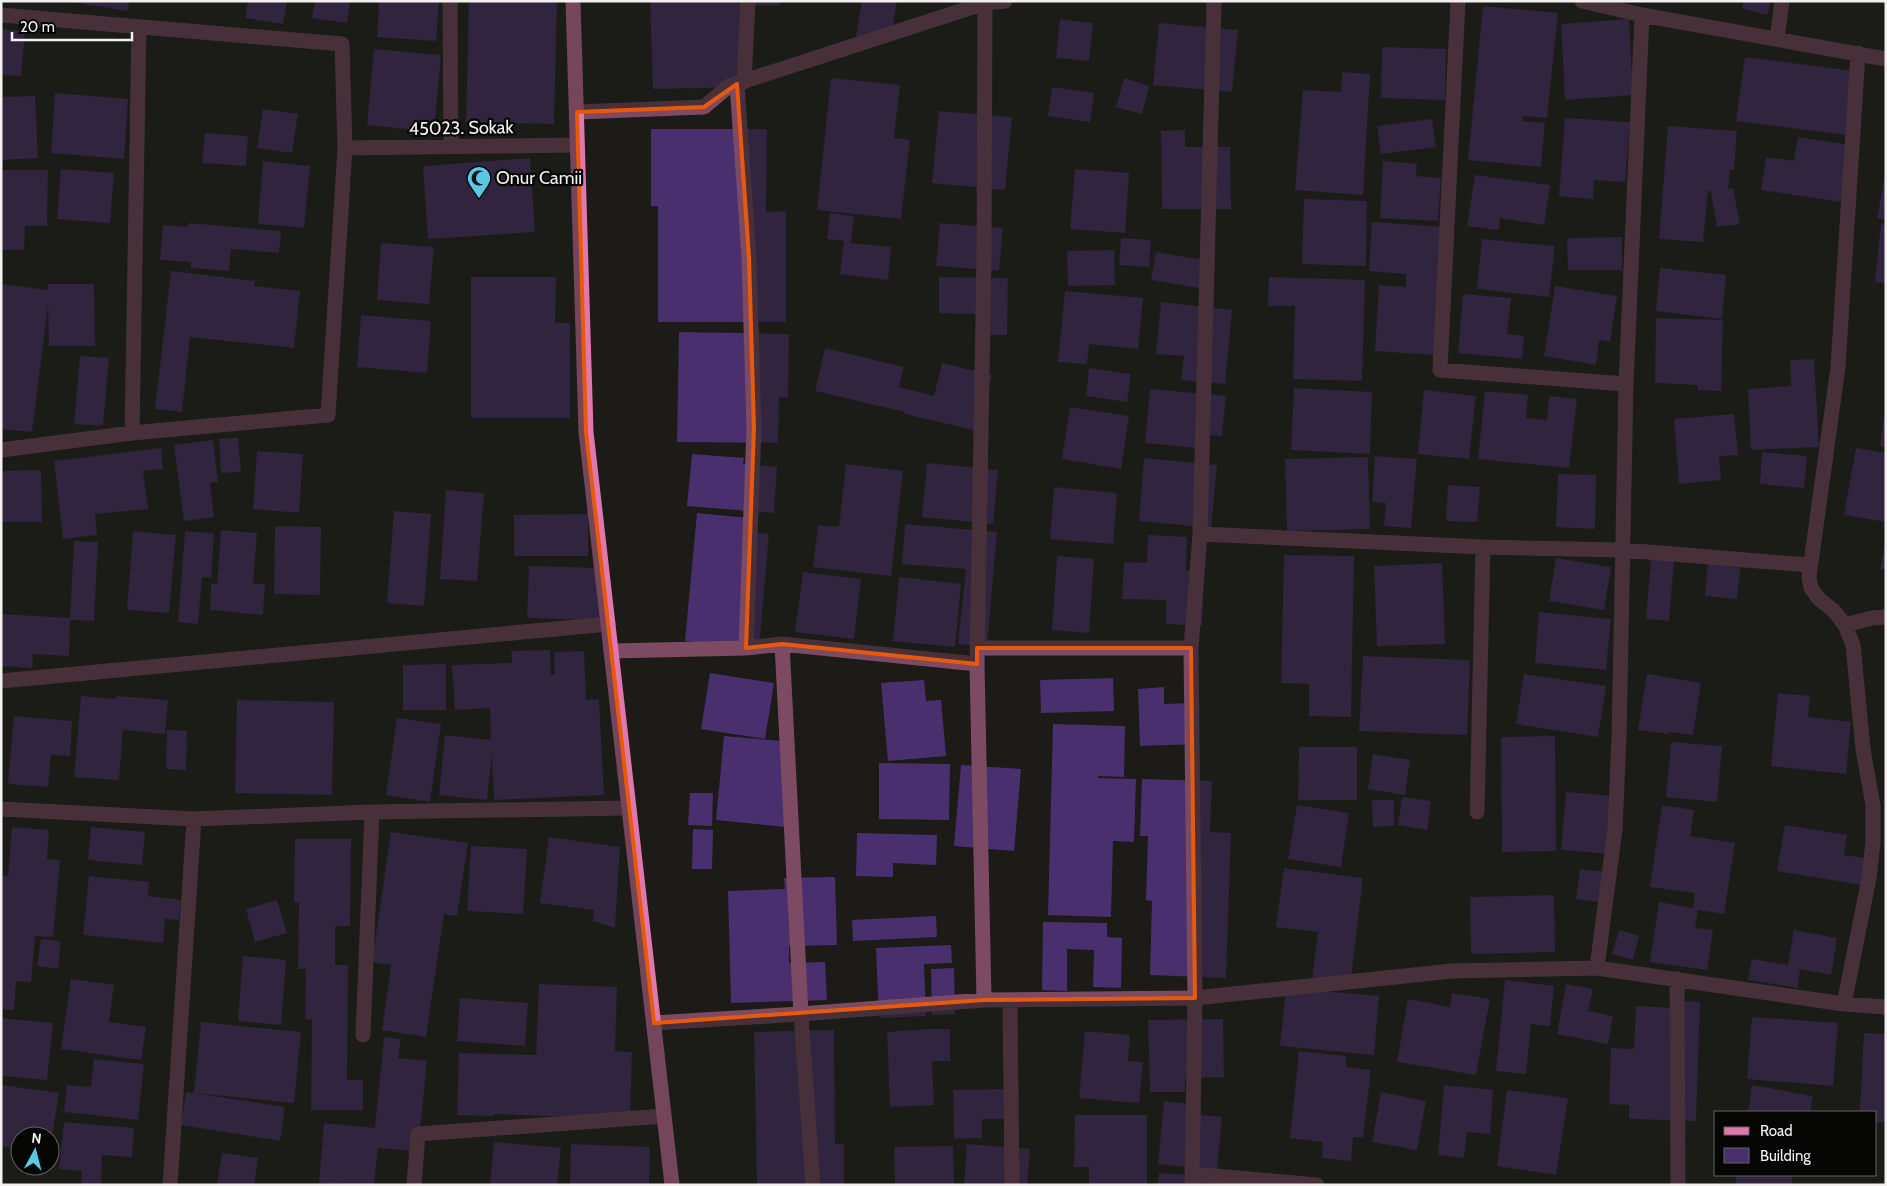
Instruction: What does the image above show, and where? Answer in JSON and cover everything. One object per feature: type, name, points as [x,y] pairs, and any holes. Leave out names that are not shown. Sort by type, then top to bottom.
[{"type":"main road","points":[[573,1],[586,432],[672,1185]]},
{"type":"street","points":[[450,1],[451,147]]},
{"type":"street","points":[[746,648],[754,428],[741,83],[748,1]]},
{"type":"street","points":[[576,112],[704,107],[729,86],[985,2],[1005,1]]},
{"type":"street","points":[[1214,1],[1200,534],[1191,648],[1195,998],[1192,1179],[1317,1185]]},
{"type":"street","points":[[1458,1],[1440,370],[1626,384]]},
{"type":"street","points":[[1582,1],[1642,15],[1886,59]]},
{"type":"street","points":[[1777,39],[1782,1]]},
{"type":"street","points":[[984,1000],[977,648],[984,256],[985,2]]},
{"type":"street","points":[[1,15],[342,44],[345,148],[328,415],[132,433],[1,450]]},
{"type":"street","points":[[1596,968],[1615,830],[1619,738],[1626,384],[1642,15]]},
{"type":"street","points":[[132,433],[139,28]]},
{"type":"street","points":[[1844,1004],[1869,878],[1873,842],[1873,805],[1863,749],[1853,645],[1845,625],[1811,588],[1809,565],[1838,367],[1858,53]]},
{"type":"street","name":"45023. Sokak","points":[[345,148],[577,145]]},
{"type":"street","points":[[1200,534],[1483,547],[1623,550],[1809,565]]},
{"type":"street","points":[[1477,812],[1483,547]]},
{"type":"street","points":[[1845,625],[1872,618],[1886,617]]},
{"type":"street","points":[[1,681],[608,624]]},
{"type":"street","points":[[611,651],[746,648],[782,644],[977,664]]},
{"type":"street","points":[[782,644],[801,1014],[813,1185]]},
{"type":"street","points":[[977,648],[1191,648]]},
{"type":"street","points":[[1,808],[194,819],[372,812],[629,808]]},
{"type":"street","points":[[363,1035],[372,812]]},
{"type":"street","points":[[170,1185],[194,819]]},
{"type":"street","points":[[654,1022],[801,1014],[984,1000],[1195,998],[1452,971],[1596,968],[1844,1004],[1886,1007]]},
{"type":"street","points":[[1677,979],[1678,1185]]},
{"type":"street","points":[[1010,1000],[1012,1185]]},
{"type":"street","points":[[414,1185],[418,1134],[664,1116]]},
{"type":"highlighted area","points":[[737,84],[749,257],[754,428],[746,648],[782,644],[977,664],[977,648],[1191,648],[1195,998],[984,1000],[654,1023],[586,432],[577,112],[704,107]]},
{"type":"building","points":[[66,1],[129,1],[128,11]]},
{"type":"building","points":[[248,1],[287,1],[283,24],[245,18]]},
{"type":"building","points":[[315,1],[350,1],[347,23],[312,18]]},
{"type":"building","points":[[379,1],[439,1],[436,41],[377,37]]},
{"type":"building","points":[[469,1],[557,1],[554,124],[466,122]]},
{"type":"building","points":[[650,1],[780,1],[780,5],[743,6],[746,87],[653,89]]},
{"type":"building","points":[[862,1],[897,1],[890,42],[856,36]]},
{"type":"building","points":[[1744,1],[1771,1],[1767,15],[1742,8]]},
{"type":"building","points":[[1483,6],[1558,13],[1547,118],[1523,116],[1522,121],[1545,123],[1541,167],[1468,160]]},
{"type":"building","points":[[1060,19],[1093,23],[1089,61],[1056,58]]},
{"type":"building","points":[[1629,19],[1633,95],[1565,100],[1561,24]]},
{"type":"building","points":[[1159,23],[1238,30],[1232,92],[1153,85]]},
{"type":"building","points":[[1,29],[25,31],[21,76],[1,75]]},
{"type":"building","points":[[1382,47],[1446,49],[1445,100],[1381,98]]},
{"type":"building","points":[[374,49],[441,55],[434,132],[367,125]]},
{"type":"building","points":[[1745,57],[1854,71],[1846,135],[1736,121]]},
{"type":"building","points":[[1342,72],[1370,74],[1363,195],[1295,190],[1303,90],[1341,92]]},
{"type":"building","points":[[831,78],[900,85],[894,138],[910,140],[901,219],[817,210]]},
{"type":"building","points":[[1124,78],[1149,86],[1142,114],[1116,107]]},
{"type":"building","points":[[1052,87],[1094,93],[1090,122],[1048,116]]},
{"type":"building","points":[[55,93],[128,99],[124,159],[51,153]]},
{"type":"building","points":[[35,96],[38,158],[1,160],[1,97]]},
{"type":"building","points":[[263,109],[298,114],[292,153],[257,148]]},
{"type":"building","points":[[939,111],[1012,117],[1005,190],[932,183]]},
{"type":"building","points":[[1565,118],[1630,122],[1625,182],[1594,180],[1593,199],[1559,196]]},
{"type":"building","points":[[1432,119],[1436,147],[1381,154],[1377,126]]},
{"type":"building","points":[[1668,126],[1737,131],[1734,170],[1730,170],[1728,189],[1733,188],[1740,224],[1717,227],[1711,192],[1714,192],[1708,191],[1703,242],[1659,239]]},
{"type":"building","points":[[651,129],[767,129],[766,212],[786,211],[786,322],[658,322],[658,206],[651,206]]},
{"type":"building","points":[[1185,130],[1185,147],[1230,147],[1231,209],[1162,209],[1161,131]]},
{"type":"building","points":[[205,133],[248,136],[246,166],[202,163]]},
{"type":"building","points":[[1798,137],[1850,145],[1841,202],[1761,190],[1766,157],[1794,161]]},
{"type":"building","name":"Onur Camii","points":[[530,158],[535,232],[428,239],[423,166]]},
{"type":"building","points":[[263,161],[310,166],[304,228],[258,224]]},
{"type":"building","points":[[1383,161],[1417,164],[1416,176],[1441,178],[1438,221],[1380,218]]},
{"type":"building","points":[[61,169],[114,173],[110,223],[57,219]]},
{"type":"building","points":[[1075,169],[1129,173],[1125,233],[1070,229]]},
{"type":"building","points":[[1,170],[48,170],[47,226],[25,226],[24,250],[1,250]]},
{"type":"building","points":[[1475,175],[1550,185],[1544,225],[1500,218],[1499,230],[1467,226]]},
{"type":"building","points":[[1886,176],[1886,220],[1877,218]]},
{"type":"building","points":[[1304,199],[1367,201],[1366,266],[1302,264]]},
{"type":"building","points":[[830,213],[854,216],[851,243],[891,247],[888,280],[840,274],[844,241],[827,239]]},
{"type":"building","points":[[1372,222],[1444,227],[1435,355],[1375,351],[1379,285],[1406,287],[1406,274],[1369,271]]},
{"type":"building","points":[[189,223],[281,231],[279,253],[231,249],[229,271],[191,268],[191,262],[160,260],[163,225],[188,227]]},
{"type":"building","points":[[940,223],[1003,228],[999,271],[936,266]]},
{"type":"building","points":[[1881,223],[1886,224],[1886,283],[1875,282]]},
{"type":"building","points":[[1622,237],[1622,270],[1568,270],[1567,238]]},
{"type":"building","points":[[1121,238],[1151,240],[1149,267],[1119,265]]},
{"type":"building","points":[[1482,239],[1555,246],[1549,297],[1477,289]]},
{"type":"building","points":[[381,243],[434,247],[429,304],[377,300]]},
{"type":"building","points":[[1114,250],[1115,285],[1068,286],[1067,251]]},
{"type":"building","points":[[1156,252],[1215,262],[1210,290],[1151,280]]},
{"type":"building","points":[[1660,268],[1726,275],[1722,319],[1656,311]]},
{"type":"building","points":[[171,271],[255,281],[254,286],[300,291],[294,348],[190,337],[182,412],[155,409]]},
{"type":"building","points":[[471,277],[556,277],[555,323],[570,323],[570,418],[471,418]]},
{"type":"building","points":[[939,277],[1008,278],[1007,335],[979,335],[979,314],[939,313]]},
{"type":"building","points":[[1269,277],[1365,280],[1362,381],[1293,379],[1295,306],[1268,306]]},
{"type":"building","points":[[1,284],[48,290],[48,284],[94,284],[95,346],[49,346],[48,305],[32,432],[1,429]]},
{"type":"building","points":[[1555,286],[1617,296],[1610,342],[1599,340],[1596,365],[1544,356]]},
{"type":"building","points":[[1065,291],[1143,298],[1138,349],[1089,344],[1087,364],[1058,362]]},
{"type":"building","points":[[1463,294],[1511,298],[1507,334],[1524,336],[1522,359],[1458,353]]},
{"type":"building","points":[[1161,302],[1232,310],[1225,384],[1181,380],[1184,356],[1156,354]]},
{"type":"building","points":[[361,315],[431,321],[427,373],[357,367]]},
{"type":"building","points":[[1656,318],[1723,320],[1721,391],[1698,390],[1698,385],[1655,383]]},
{"type":"building","points":[[679,332],[789,334],[788,397],[779,397],[778,443],[677,442]]},
{"type":"building","points":[[825,348],[904,367],[899,387],[934,396],[942,363],[992,375],[978,431],[815,391]]},
{"type":"building","points":[[80,356],[109,358],[103,426],[74,424]]},
{"type":"building","points":[[1814,359],[1819,447],[1751,450],[1748,389],[1791,386],[1790,360]]},
{"type":"building","points":[[1089,368],[1131,374],[1127,402],[1086,396]]},
{"type":"building","points":[[1294,388],[1372,392],[1370,454],[1291,450]]},
{"type":"building","points":[[1150,389],[1226,396],[1222,436],[1198,434],[1196,448],[1145,443]]},
{"type":"building","points":[[1424,390],[1476,396],[1469,459],[1418,454]]},
{"type":"building","points":[[1485,391],[1528,395],[1526,418],[1547,420],[1549,396],[1577,399],[1569,468],[1478,459]]},
{"type":"building","points":[[1070,407],[1129,416],[1121,469],[1062,459]]},
{"type":"building","points":[[1886,410],[1886,447],[1880,446]]},
{"type":"building","points":[[1734,414],[1738,455],[1719,456],[1721,480],[1679,484],[1674,419]]},
{"type":"building","points":[[238,438],[241,472],[221,473],[219,439]]},
{"type":"building","points":[[213,440],[218,482],[210,483],[214,517],[184,521],[174,445]]},
{"type":"building","points":[[161,448],[163,469],[143,471],[148,509],[95,514],[97,535],[63,539],[54,461]]},
{"type":"building","points":[[1856,448],[1886,453],[1886,522],[1844,515]]},
{"type":"building","points":[[257,451],[303,454],[299,513],[253,509]]},
{"type":"building","points":[[1762,452],[1807,456],[1804,488],[1760,484]]},
{"type":"building","points":[[692,454],[744,458],[743,464],[777,467],[774,513],[687,506]]},
{"type":"building","points":[[1375,456],[1417,459],[1411,528],[1384,526],[1386,503],[1372,502]]},
{"type":"building","points":[[1368,457],[1370,529],[1287,531],[1285,459]]},
{"type":"building","points":[[1144,458],[1217,465],[1211,528],[1139,521]]},
{"type":"building","points":[[927,463],[998,470],[993,524],[922,517]]},
{"type":"building","points":[[846,464],[903,471],[891,576],[813,567],[818,525],[839,527]]},
{"type":"building","points":[[41,470],[42,522],[1,522],[1,471]]},
{"type":"building","points":[[1558,474],[1596,475],[1595,529],[1556,527]]},
{"type":"building","points":[[1448,485],[1480,487],[1477,522],[1446,521]]},
{"type":"building","points":[[1054,487],[1117,493],[1113,544],[1050,539]]},
{"type":"building","points":[[446,490],[484,493],[477,581],[440,579]]},
{"type":"building","points":[[394,511],[431,514],[424,606],[387,603]]},
{"type":"building","points":[[697,513],[749,518],[748,532],[769,534],[759,648],[685,641]]},
{"type":"building","points":[[588,514],[588,556],[514,556],[514,515]]},
{"type":"building","points":[[905,524],[997,532],[987,647],[958,644],[966,569],[902,564]]},
{"type":"building","points":[[275,526],[321,527],[320,595],[274,594]]},
{"type":"building","points":[[221,530],[257,533],[253,584],[265,584],[263,615],[210,610],[211,584],[217,584]]},
{"type":"building","points":[[133,531],[176,535],[169,613],[127,610]]},
{"type":"building","points":[[185,531],[214,533],[211,578],[202,577],[198,624],[178,622]]},
{"type":"building","points":[[1148,535],[1187,537],[1186,570],[1204,571],[1202,626],[1166,624],[1166,600],[1122,599],[1124,562],[1147,563]]},
{"type":"building","points":[[74,541],[98,542],[94,621],[70,620],[69,656],[33,654],[32,668],[1,666],[1,614],[70,618]]},
{"type":"building","points":[[1885,545],[1886,569],[1880,569]]},
{"type":"building","points":[[1284,555],[1354,556],[1351,717],[1309,716],[1309,684],[1281,683]]},
{"type":"building","points":[[1057,556],[1094,559],[1089,633],[1052,630]]},
{"type":"building","points":[[1556,558],[1611,567],[1604,610],[1549,601]]},
{"type":"building","points":[[1651,559],[1674,560],[1669,621],[1646,619]]},
{"type":"building","points":[[1708,561],[1741,564],[1737,599],[1705,596]]},
{"type":"building","points":[[1442,563],[1445,644],[1377,646],[1374,566]]},
{"type":"building","points":[[529,566],[601,568],[599,620],[527,618]]},
{"type":"building","points":[[803,572],[861,579],[854,639],[795,632]]},
{"type":"building","points":[[899,577],[961,584],[955,647],[893,641]]},
{"type":"building","points":[[1539,612],[1611,619],[1606,670],[1535,663]]},
{"type":"building","points":[[550,650],[551,675],[555,675],[554,652],[584,651],[586,700],[599,699],[604,795],[494,800],[492,754],[487,800],[439,795],[445,735],[491,740],[490,708],[455,710],[452,665],[512,663],[511,651]]},
{"type":"building","points":[[1363,656],[1470,660],[1467,735],[1359,731]]},
{"type":"building","points":[[446,664],[446,710],[403,710],[403,665]]},
{"type":"building","points":[[710,673],[774,683],[765,739],[701,729]]},
{"type":"building","points":[[1524,674],[1606,686],[1598,737],[1516,724]]},
{"type":"building","points":[[1647,674],[1701,683],[1693,735],[1638,730]]},
{"type":"building","points":[[1113,678],[1114,711],[1041,713],[1040,680]]},
{"type":"building","points":[[924,680],[926,701],[941,700],[946,756],[888,761],[881,683]]},
{"type":"building","points":[[1164,687],[1164,704],[1195,703],[1197,744],[1140,746],[1138,689]]},
{"type":"building","points":[[1778,693],[1810,696],[1808,717],[1851,722],[1846,774],[1771,766]]},
{"type":"building","points":[[81,696],[116,699],[116,696],[168,700],[165,734],[123,730],[119,780],[74,777]]},
{"type":"building","points":[[237,700],[334,702],[332,795],[235,793]]},
{"type":"building","points":[[14,716],[72,721],[70,756],[51,755],[48,787],[8,784]]},
{"type":"building","points":[[397,718],[441,724],[430,802],[386,795]]},
{"type":"building","points":[[1053,724],[1125,726],[1124,777],[1098,776],[1098,778],[1136,779],[1134,842],[1113,841],[1111,917],[1048,915]]},
{"type":"building","points":[[167,730],[187,731],[186,770],[166,769]]},
{"type":"building","points":[[724,736],[792,742],[785,827],[716,820]]},
{"type":"building","points":[[1555,736],[1556,851],[1502,852],[1501,737]]},
{"type":"building","points":[[1671,742],[1722,746],[1717,802],[1666,797]]},
{"type":"building","points":[[1299,747],[1357,747],[1357,800],[1298,800]]},
{"type":"building","points":[[1373,754],[1410,760],[1405,795],[1368,789]]},
{"type":"building","points":[[879,763],[950,764],[949,820],[879,819]]},
{"type":"building","points":[[961,765],[1021,769],[1014,851],[954,846]]},
{"type":"building","points":[[1142,779],[1212,781],[1210,832],[1231,833],[1226,978],[1150,975],[1152,901],[1146,900],[1148,836],[1140,836]]},
{"type":"building","points":[[1566,792],[1614,796],[1609,854],[1561,850]]},
{"type":"building","points":[[690,793],[713,793],[712,826],[688,825]]},
{"type":"building","points":[[1402,797],[1431,801],[1427,830],[1398,825]]},
{"type":"building","points":[[1372,800],[1394,800],[1394,826],[1373,827]]},
{"type":"building","points":[[1297,805],[1349,813],[1341,867],[1288,859]]},
{"type":"building","points":[[1662,805],[1694,810],[1690,836],[1735,843],[1724,914],[1698,910],[1695,928],[1713,930],[1707,970],[1650,962],[1659,902],[1693,908],[1695,893],[1650,887]]},
{"type":"building","points":[[1785,825],[1847,835],[1844,855],[1866,858],[1862,885],[1777,871]]},
{"type":"building","points":[[12,827],[49,830],[47,859],[60,860],[53,937],[35,936],[31,982],[16,981],[14,1010],[1,1009],[1,875],[8,876]]},
{"type":"building","points":[[91,827],[145,832],[142,865],[88,860]]},
{"type":"building","points":[[693,829],[713,830],[712,869],[692,869]]},
{"type":"building","points":[[391,832],[468,843],[457,916],[444,914],[426,1037],[382,1030],[391,965],[372,962]]},
{"type":"building","points":[[857,833],[937,835],[936,865],[893,863],[893,877],[856,876]]},
{"type":"building","points":[[549,837],[620,847],[615,928],[593,921],[594,910],[540,903]]},
{"type":"building","points":[[295,839],[351,839],[350,926],[335,926],[335,965],[348,965],[347,1080],[363,1080],[363,1110],[311,1110],[312,1020],[305,1019],[306,969],[298,969],[299,902],[294,902]]},
{"type":"building","points":[[471,846],[527,849],[523,914],[467,911]]},
{"type":"building","points":[[1284,868],[1363,878],[1350,986],[1312,981],[1318,932],[1276,927]]},
{"type":"building","points":[[1580,869],[1607,872],[1603,903],[1576,899]]},
{"type":"building","points":[[89,876],[149,882],[148,896],[181,900],[179,920],[165,919],[163,943],[83,935]]},
{"type":"building","points":[[835,877],[837,945],[789,946],[789,963],[825,962],[827,1000],[731,1003],[728,891],[785,889],[784,878]]},
{"type":"building","points":[[1554,895],[1555,952],[1471,954],[1470,897]]},
{"type":"building","points":[[277,900],[287,933],[255,942],[246,909]]},
{"type":"building","points":[[936,916],[937,937],[853,941],[852,920]]},
{"type":"building","points":[[1043,922],[1107,923],[1107,937],[1122,938],[1121,988],[1093,987],[1094,950],[1067,949],[1067,991],[1042,990]]},
{"type":"building","points":[[1619,930],[1639,936],[1633,960],[1612,954]]},
{"type":"building","points":[[1794,930],[1837,938],[1831,975],[1800,969],[1798,988],[1748,980],[1752,959],[1788,965]]},
{"type":"building","points":[[41,939],[61,941],[58,969],[37,966]]},
{"type":"building","points":[[951,945],[952,963],[924,964],[926,1016],[879,1018],[876,948]]},
{"type":"building","points":[[243,956],[286,960],[281,1025],[238,1021]]},
{"type":"building","points":[[954,968],[955,1014],[932,1015],[931,969]]},
{"type":"building","points":[[71,979],[114,985],[109,1022],[146,1027],[141,1060],[61,1049]]},
{"type":"building","points":[[1505,980],[1554,986],[1550,1026],[1531,1024],[1526,1074],[1496,1071]]},
{"type":"building","points":[[539,984],[617,987],[615,1051],[632,1052],[630,1119],[494,1114],[494,1116],[457,1115],[459,1053],[536,1055]]},
{"type":"building","points":[[1566,984],[1593,989],[1588,1011],[1613,1016],[1608,1044],[1557,1034]]},
{"type":"building","points":[[1286,988],[1379,996],[1374,1055],[1280,1046]]},
{"type":"building","points":[[1452,993],[1490,999],[1476,1075],[1397,1062],[1408,999],[1450,1007]]},
{"type":"building","points":[[460,998],[528,1003],[525,1046],[457,1041]]},
{"type":"building","points":[[1674,1000],[1700,1002],[1696,1121],[1629,1119],[1629,1105],[1609,1104],[1611,1048],[1634,1049],[1636,1006],[1674,1008]]},
{"type":"building","points":[[1752,1017],[1838,1023],[1833,1086],[1747,1079]]},
{"type":"building","points":[[1,1018],[53,1023],[47,1080],[1,1076]]},
{"type":"building","points":[[1223,1019],[1224,1077],[1185,1078],[1185,1092],[1150,1092],[1148,1020]]},
{"type":"building","points":[[201,1022],[301,1032],[294,1103],[194,1093]]},
{"type":"building","points":[[950,1029],[950,1061],[932,1061],[934,1105],[890,1107],[887,1032]]},
{"type":"building","points":[[834,1030],[835,1144],[844,1144],[844,1185],[757,1185],[754,1032]]},
{"type":"building","points":[[1085,1031],[1130,1035],[1128,1061],[1143,1062],[1139,1103],[1079,1098]]},
{"type":"building","points":[[1864,1033],[1886,1034],[1886,1122],[1877,1122],[1877,1111],[1860,1111]]},
{"type":"building","points":[[384,1037],[401,1039],[398,1058],[427,1061],[418,1151],[378,1148],[374,1185],[319,1183],[324,1123],[375,1128]]},
{"type":"building","points":[[1299,1051],[1346,1056],[1346,1067],[1371,1070],[1363,1137],[1353,1137],[1351,1161],[1322,1158],[1323,1142],[1290,1138]]},
{"type":"building","points":[[94,1059],[144,1064],[138,1120],[64,1112],[67,1085],[91,1087]]},
{"type":"building","points":[[1,1085],[59,1093],[54,1126],[10,1126],[10,1147],[1,1146]]},
{"type":"building","points":[[1444,1085],[1493,1090],[1490,1134],[1467,1132],[1464,1158],[1438,1155]]},
{"type":"building","points":[[1752,1085],[1813,1096],[1810,1111],[1748,1111]]},
{"type":"building","points":[[1006,1089],[1007,1119],[982,1119],[982,1138],[954,1139],[953,1090]]},
{"type":"building","points":[[1507,1090],[1568,1098],[1556,1175],[1497,1166]]},
{"type":"building","points":[[186,1092],[285,1107],[280,1141],[181,1125]]},
{"type":"building","points":[[1381,1092],[1426,1101],[1417,1150],[1372,1142]]},
{"type":"building","points":[[1164,1101],[1189,1104],[1188,1114],[1222,1117],[1217,1170],[1158,1164]]},
{"type":"building","points":[[1075,1115],[1147,1115],[1147,1185],[1089,1185],[1089,1167],[1074,1167]]},
{"type":"building","points":[[64,1122],[134,1128],[132,1157],[102,1155],[101,1185],[81,1185],[82,1171],[60,1169]]},
{"type":"building","points":[[494,1142],[561,1148],[557,1185],[490,1185]]},
{"type":"building","points":[[571,1144],[650,1147],[649,1185],[570,1185]]},
{"type":"building","points":[[967,1144],[1030,1149],[1027,1185],[964,1185]]},
{"type":"building","points":[[953,1146],[954,1185],[895,1185],[894,1147]]},
{"type":"building","points":[[222,1153],[258,1158],[254,1185],[217,1185]]},
{"type":"building","points":[[1159,1173],[1226,1177],[1226,1185],[1158,1185]]},
{"type":"building","points":[[1737,1176],[1793,1176],[1791,1185],[1735,1185]]},
{"type":"place","name":"Onur Camii","points":[[479,199]]}]
